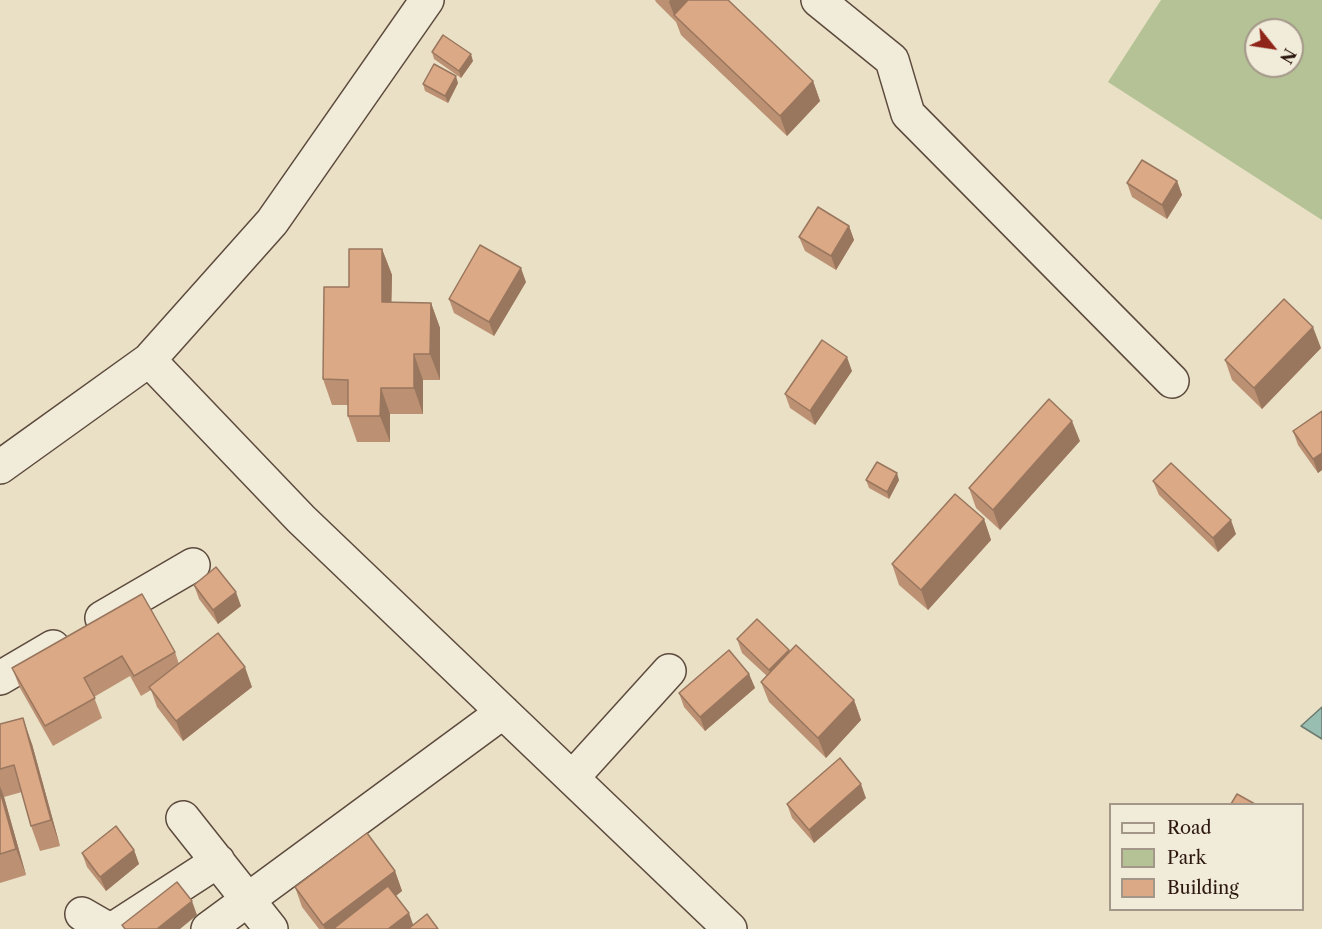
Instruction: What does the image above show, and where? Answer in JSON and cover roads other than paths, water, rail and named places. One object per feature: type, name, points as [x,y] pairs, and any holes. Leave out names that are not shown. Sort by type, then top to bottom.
[{"type":"street","points":[[0,466],[149,360],[272,222],[427,0]]},
{"type":"street","points":[[818,0],[892,60],[908,114],[1172,381]]},
{"type":"street","points":[[149,360],[301,519],[730,929]]},
{"type":"street","points":[[0,678],[193,565]]},
{"type":"street","points":[[572,778],[669,671]]},
{"type":"street","points":[[208,929],[503,712]]},
{"type":"street","points":[[183,818],[271,929]]},
{"type":"street","points":[[113,929],[218,861]]},
{"type":"water","points":[[1322,707],[1322,739],[1301,726]]}]
